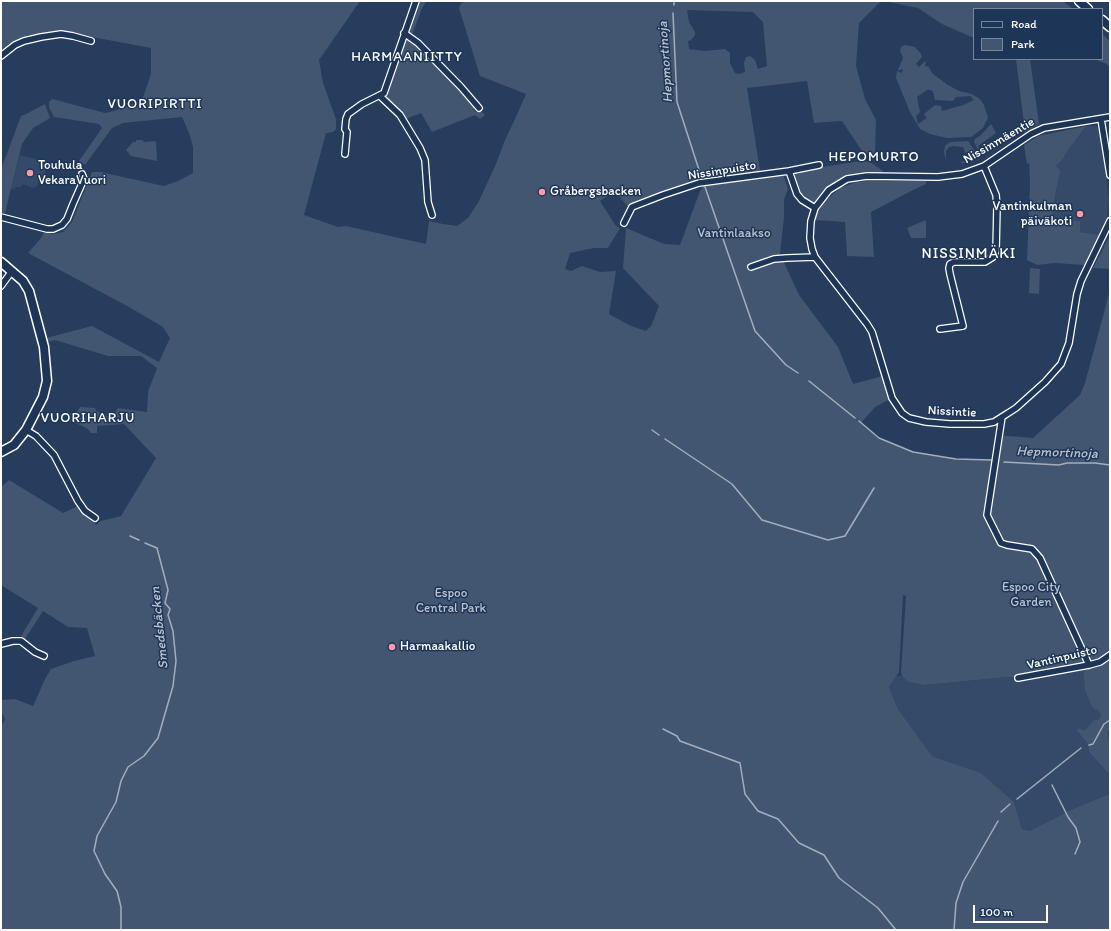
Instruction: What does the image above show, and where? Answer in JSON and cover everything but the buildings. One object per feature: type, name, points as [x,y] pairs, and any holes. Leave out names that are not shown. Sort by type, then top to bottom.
[{"type":"street","points":[[345,154],[347,132],[345,129],[348,114],[362,104],[384,93],[416,1]]},
{"type":"street","points":[[1079,1],[1087,8]]},
{"type":"street","points":[[404,33],[418,43],[461,87],[479,108]]},
{"type":"street","points":[[1,56],[24,41],[41,37],[62,34],[91,41]]},
{"type":"street","points":[[380,96],[400,115],[420,148],[425,160],[428,202],[432,215]]},
{"type":"street","name":"Nissinmäentie","points":[[815,208],[829,190],[848,179],[867,176],[952,176],[984,166],[1031,134],[1044,128],[1110,117]]},
{"type":"street","points":[[1101,119],[1110,175]]},
{"type":"street","name":"Nissinpuisto","points":[[624,223],[632,207],[663,195],[699,184],[789,171],[819,165]]},
{"type":"street","points":[[940,329],[963,326],[950,274],[950,264],[954,262],[985,262],[993,257],[996,251],[996,195],[984,166]]},
{"type":"street","points":[[789,171],[797,194],[802,200],[815,208]]},
{"type":"street","points":[[1,217],[47,229],[53,229],[62,225],[67,219],[84,179],[82,174]]},
{"type":"street","name":"Nissintie","points":[[815,208],[812,215],[810,228],[812,249],[815,257],[871,330],[892,398],[902,413],[918,421],[950,424],[984,424],[994,422],[1046,382],[1061,364],[1069,343],[1075,302],[1081,281],[1110,221]]},
{"type":"street","points":[[751,267],[774,259],[815,257]]},
{"type":"street","points":[[1,262],[23,281],[30,291],[44,348],[47,381],[43,397],[26,430],[14,445],[1,452]]},
{"type":"street","points":[[1,286],[12,271]]},
{"type":"street","points":[[1002,417],[987,515],[1001,543],[1032,548],[1040,558],[1089,665]]},
{"type":"street","points":[[26,430],[36,436],[54,455],[78,501],[85,511],[95,518]]},
{"type":"street","points":[[1,644],[13,640],[21,641],[35,652],[44,656]]},
{"type":"street","name":"Vantinpuisto","points":[[1018,678],[1089,665],[1100,662],[1110,655]]},
{"type":"shaded area","points":[[1086,126],[1095,126],[1100,129],[1109,199],[1107,221],[1101,235],[1080,232],[1080,221],[1053,220],[1053,208],[1057,189],[1056,166],[1065,157],[1064,156]]},
{"type":"shaded area","name":"Touhula VekaraVuori","points":[[20,155],[48,162],[44,176],[37,186],[33,188],[23,184],[21,187],[16,187],[14,190],[11,188]]},
{"type":"shaded area","points":[[1083,666],[1086,690],[1091,705],[1098,710],[1101,716],[1085,730],[1077,731],[1088,744],[1089,752],[1110,775],[1110,795],[1030,831],[1022,829],[1014,802],[981,773],[932,756],[898,709],[889,687],[896,676],[902,676],[908,682],[924,685],[1009,677],[1018,678]]},
{"type":"green space","name":"Espoo Central Park","points":[[1,1],[360,1],[319,60],[323,83],[336,119],[336,129],[333,132],[326,133],[304,215],[338,227],[346,226],[426,244],[429,221],[457,226],[468,218],[479,201],[526,94],[480,76],[459,8],[461,3],[465,1],[881,1],[859,23],[856,66],[865,99],[876,120],[875,153],[871,155],[864,154],[842,121],[814,123],[807,81],[747,88],[760,171],[652,196],[628,207],[615,191],[600,201],[616,226],[620,228],[608,248],[594,248],[570,253],[565,269],[571,271],[582,266],[600,272],[616,271],[609,314],[631,326],[646,331],[651,326],[659,306],[623,268],[626,228],[664,244],[680,245],[700,191],[704,185],[763,178],[783,174],[788,189],[784,200],[784,217],[780,254],[799,295],[838,347],[853,384],[883,376],[890,399],[875,407],[861,423],[879,438],[913,452],[956,459],[992,460],[995,435],[1033,438],[1080,395],[1085,383],[1110,290],[1110,730],[1108,732],[1110,775],[1089,752],[1088,744],[1077,731],[1079,728],[1085,730],[1093,721],[1099,719],[1101,716],[1098,710],[1094,709],[1091,705],[1085,690],[1083,666],[1018,678],[1009,677],[924,685],[908,682],[902,676],[901,672],[906,596],[903,595],[899,672],[889,687],[898,709],[932,756],[981,773],[1014,802],[1022,829],[1030,831],[1071,810],[1110,794],[1110,930],[1,930],[1,727],[5,719],[1,711],[1,700],[15,699],[33,706],[51,669],[95,656],[87,628],[68,627],[43,611],[25,639],[21,636],[38,608],[1,585],[1,487],[9,480],[63,513],[78,506],[96,525],[101,521],[121,516],[156,458],[124,424],[97,426],[97,433],[91,433],[88,429],[70,420],[67,416],[69,413],[76,413],[80,407],[95,408],[96,411],[112,418],[118,408],[147,412],[148,392],[157,368],[141,356],[108,356],[55,340],[47,342],[46,338],[92,326],[159,362],[170,338],[163,327],[28,253],[41,238],[44,232],[54,234],[63,232],[72,222],[92,172],[100,172],[164,186],[193,173],[193,147],[182,117],[123,123],[112,128],[85,165],[79,161],[102,128],[99,124],[54,117],[49,107],[49,102],[52,99],[105,113],[142,100],[151,74],[151,48],[92,37],[46,33],[32,37],[1,54]],"holes":[[[687,10],[753,12],[763,22],[767,66],[758,69],[755,60],[750,56],[746,57],[744,63],[745,72],[739,74],[735,73],[730,63],[730,53],[725,49],[705,51],[689,49],[688,41],[695,35],[695,32],[689,22]]]},
{"type":"green space","points":[[418,1],[427,1],[422,8],[412,35],[408,29]]},
{"type":"green space","points":[[884,1],[1063,1],[1072,8],[973,8],[973,38],[942,24],[918,8]]},
{"type":"green space","points":[[1103,35],[1110,41],[1110,68],[1107,64],[1097,60],[1103,60]]},
{"type":"green space","points":[[406,39],[413,40],[474,103],[475,107],[473,109],[476,112],[481,111],[485,115],[480,119],[475,115],[432,132],[421,113],[406,119],[387,97]]},
{"type":"green space","points":[[905,45],[915,47],[921,54],[922,57],[916,64],[919,67],[925,61],[926,67],[928,66],[933,74],[948,85],[959,91],[972,94],[980,99],[984,105],[988,118],[983,128],[971,137],[947,138],[930,134],[920,129],[910,112],[896,78],[897,71],[901,73],[903,70],[898,70],[903,58],[900,50],[902,46]],"holes":[[[927,90],[931,90],[935,100],[953,101],[956,97],[970,96],[974,100],[942,111],[941,106],[935,105],[924,114],[927,118],[918,124],[916,116],[920,112],[917,97]]]},
{"type":"green space","points":[[1016,60],[1030,60],[1039,124],[1025,132]]},
{"type":"green space","points":[[45,104],[50,118],[33,128],[22,144],[5,213],[1,212],[2,167],[21,116]]},
{"type":"green space","points":[[991,124],[996,133],[978,146],[978,150],[974,142],[975,139]]},
{"type":"green space","points":[[1086,126],[1064,156],[1065,157],[1056,166],[1060,171],[1053,208],[1053,219],[1080,221],[1080,232],[1101,235],[1085,265],[1054,263],[1037,265],[1027,260],[1030,183],[1029,163],[1027,164],[1024,145],[1038,136]]},
{"type":"green space","points":[[136,140],[142,140],[144,142],[156,141],[157,161],[131,156],[126,150],[133,142],[136,142]]},
{"type":"green space","points":[[968,141],[975,151],[969,160],[962,164],[961,162],[967,160],[969,157],[963,147],[954,146],[949,147],[946,151],[946,160],[944,152],[947,144],[951,142]]},
{"type":"green space","points":[[861,161],[870,162],[883,171],[883,174],[849,177],[834,184],[823,192],[817,201],[813,203],[808,202],[795,186],[793,178],[797,171]]},
{"type":"green space","points":[[926,181],[926,184],[871,212],[874,257],[847,256],[845,222],[815,220],[825,201],[840,188],[856,182]]},
{"type":"green space","points":[[926,220],[926,238],[911,238],[907,228]]},
{"type":"green space","points":[[1110,235],[1110,269],[1093,268]]},
{"type":"green space","points":[[1030,268],[1040,269],[1039,294],[1029,293]]},
{"type":"waterway","name":"Hepmortinoja","points":[[673,13],[677,102],[702,179]]},
{"type":"waterway","name":"Hepmortinoja","points":[[705,187],[755,331],[786,365],[798,373]]},
{"type":"waterway","name":"Hepmortinoja","points":[[809,381],[855,418]]},
{"type":"waterway","name":"Hepmortinoja","points":[[859,421],[879,438],[913,452],[956,459],[992,460]]},
{"type":"waterway","points":[[652,430],[659,435]]},
{"type":"waterway","points":[[665,439],[732,484],[762,520],[828,540],[845,536],[874,488]]},
{"type":"waterway","name":"Hepmortinoja","points":[[1004,462],[1059,465],[1067,463],[1095,463],[1110,465]]},
{"type":"waterway","name":"Smedsbäcken","points":[[130,536],[139,540]]},
{"type":"waterway","name":"Smedsbäcken","points":[[121,930],[121,907],[117,891],[105,874],[94,851],[97,836],[116,802],[121,781],[128,767],[144,756],[158,738],[173,686],[176,661],[173,631],[168,615],[170,609],[165,603],[168,590],[157,548],[145,543]]},
{"type":"waterway","points":[[1089,745],[1093,744],[1104,724],[1110,720]]},
{"type":"waterway","points":[[663,729],[677,736],[680,741],[740,763],[745,794],[758,811],[778,819],[799,843],[824,855],[839,878],[878,908],[896,930]]},
{"type":"waterway","points":[[1017,799],[1081,748]]},
{"type":"waterway","points":[[1052,785],[1068,817],[1076,828],[1080,842],[1075,854]]},
{"type":"waterway","points":[[1001,812],[1010,804]]},
{"type":"waterway","points":[[954,930],[956,903],[963,882],[998,821]]},
{"type":"place","name":"Touhula VekaraVuori","points":[[30,173]]},
{"type":"place","name":"Gråbergsbacken","points":[[542,192]]},
{"type":"place","name":"Vantinkulman päiväkoti","points":[[1080,214]]},
{"type":"place","name":"Harmaakallio","points":[[392,647]]},
{"type":"district","name":"HARMAANIITTY","points":[[407,57]]},
{"type":"district","name":"VUORIPIRTTI","points":[[155,104]]},
{"type":"district","name":"HEPOMURTO","points":[[874,157]]},
{"type":"district","name":"NISSINMÄKI","points":[[969,254]]},
{"type":"district","name":"VUORIHARJU","points":[[88,418]]},
{"type":"park label","name":"Vantinlaakso","points":[[734,234]]},
{"type":"park label","name":"Espoo City Garden","points":[[1031,596]]}]
